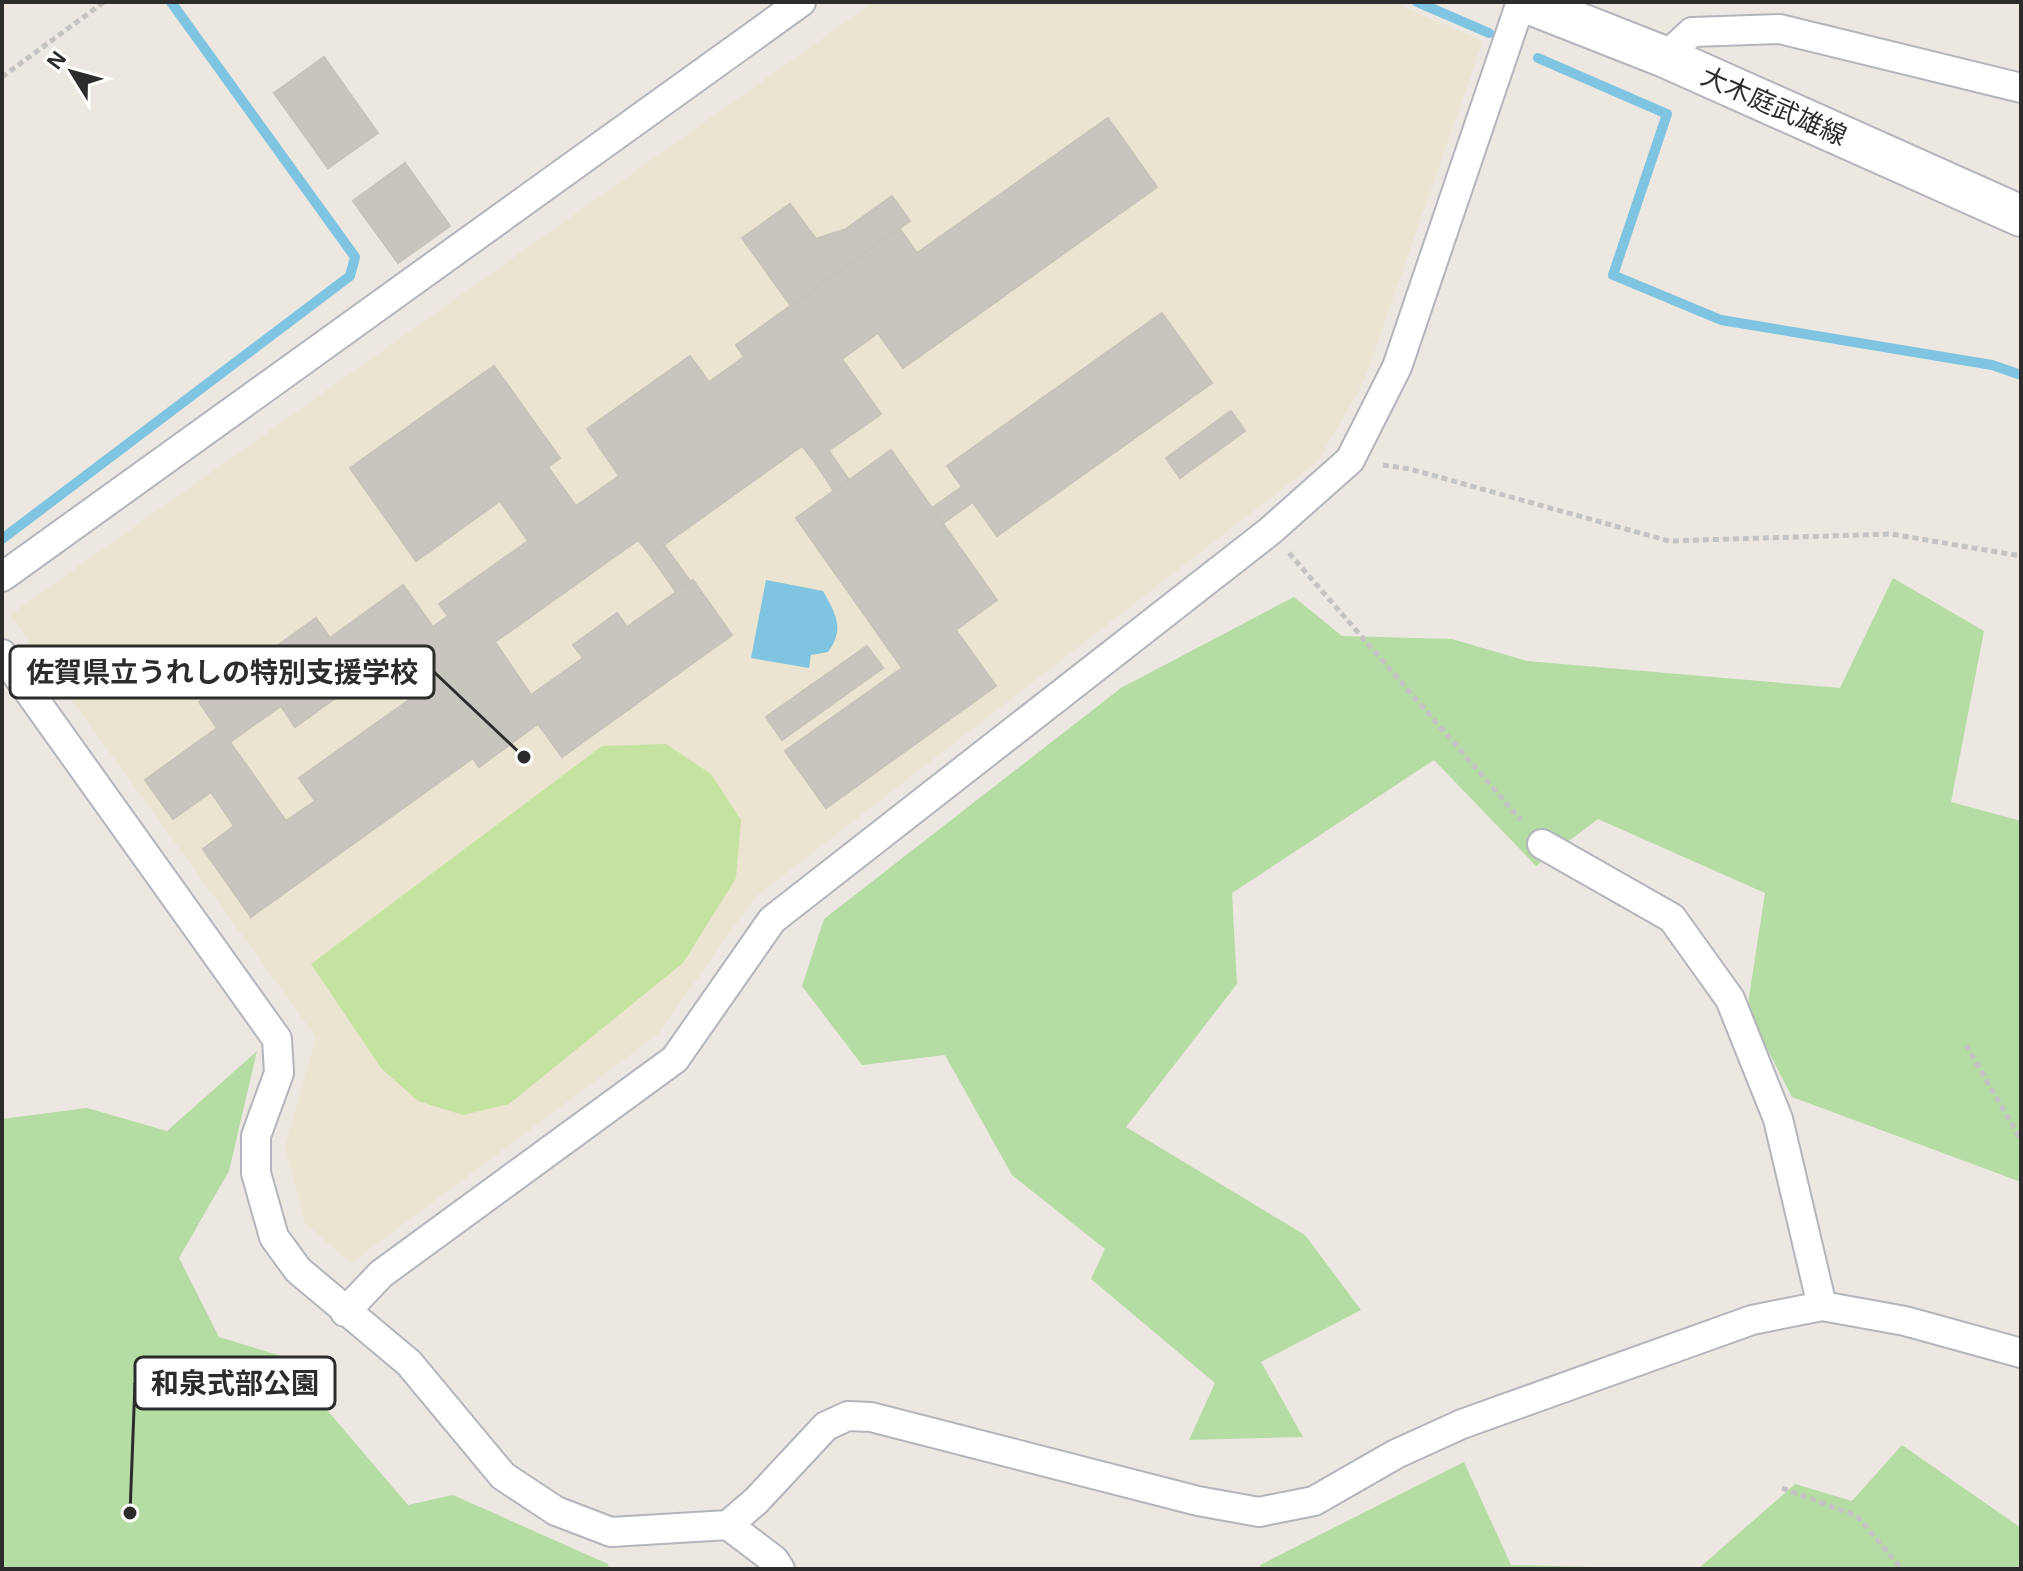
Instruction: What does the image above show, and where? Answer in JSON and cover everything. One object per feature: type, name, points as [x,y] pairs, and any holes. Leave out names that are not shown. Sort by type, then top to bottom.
[{"type":"main road","name":"大木庭武雄線","points":[[1523,2],[1665,57],[2021,216]]},
{"type":"street","points":[[2,577],[801,2]]},
{"type":"street","points":[[345,1312],[381,1274],[675,1059],[772,920],[1270,531],[1350,460],[1397,367],[1523,2]]},
{"type":"street","points":[[1665,57],[1692,32],[1780,29],[2021,88]]},
{"type":"street","points":[[2,654],[277,1039],[279,1073],[256,1136],[256,1173],[274,1237],[298,1270],[409,1363],[503,1476],[556,1511],[611,1532],[728,1525],[756,1501],[826,1426],[848,1416],[871,1417],[1198,1501],[1259,1512],[1314,1501],[1396,1454],[1462,1424],[1752,1320],[1822,1306],[1905,1321],[2021,1353]]},
{"type":"street","points":[[1542,844],[1672,918],[1730,999],[1778,1119],[1822,1306]]},
{"type":"street","points":[[728,1525],[774,1560],[780,1569]]},
{"type":"path","points":[[2,77],[104,2]]},
{"type":"path","points":[[1350,460],[1410,469],[1669,541],[1891,534],[2021,556]]},
{"type":"path","points":[[1270,531],[1542,844]]},
{"type":"path","points":[[1966,1045],[2021,1140]]},
{"type":"path","points":[[1782,1488],[1857,1516],[1902,1569]]},
{"type":"shaded area","points":[[874,2],[1392,2],[1483,41],[1364,381],[1318,461],[754,898],[658,1034],[351,1263],[305,1223],[285,1147],[316,1037],[10,615]]},
{"type":"green space","points":[[1893,578],[1984,631],[1951,802],[2021,821],[2021,1182],[1792,1097],[1747,1010],[1765,893],[1598,819],[1536,866],[1434,760],[1232,893],[1237,984],[1126,1127],[1305,1235],[1361,1310],[1261,1362],[1303,1437],[1189,1440],[1215,1383],[1091,1279],[1105,1249],[1012,1175],[945,1055],[862,1065],[802,986],[824,919],[1121,688],[1294,597],[1342,636],[1452,639],[1527,661],[1840,688]]},
{"type":"green space","points":[[666,744],[711,774],[741,820],[736,878],[683,963],[509,1104],[463,1115],[418,1101],[381,1068],[311,964],[602,746]]},
{"type":"green space","points":[[257,1051],[229,1171],[179,1258],[219,1337],[281,1356],[408,1505],[453,1495],[608,1564],[609,1569],[2,1569],[2,1119],[87,1108],[167,1131]]},
{"type":"green space","points":[[1902,1445],[2021,1528],[2021,1569],[1698,1569],[1795,1484],[1852,1501]]},
{"type":"green space","points":[[1464,1462],[1511,1565],[1669,1569],[1261,1569],[1260,1565]]},
{"type":"water","points":[[766,580],[823,591],[832,607],[837,622],[833,644],[828,652],[811,655],[809,668],[751,658]]},
{"type":"building","points":[[324,57],[378,133],[328,168],[274,93]]},
{"type":"building","points":[[1108,118],[1157,187],[903,368],[878,333],[842,359],[881,414],[814,461],[802,446],[650,555],[638,540],[495,642],[531,695],[583,658],[573,645],[617,613],[627,627],[693,580],[732,635],[562,757],[538,724],[479,767],[473,758],[251,917],[203,849],[234,826],[211,792],[173,819],[145,780],[217,728],[199,702],[316,618],[330,638],[403,585],[433,627],[448,616],[439,604],[528,541],[500,501],[416,561],[350,468],[494,366],[560,458],[548,467],[576,506],[619,476],[587,429],[690,356],[709,382],[744,357],[736,345],[899,228],[917,253]],"holes":[[[383,664],[409,700],[299,778],[315,801],[286,821],[230,742],[281,706],[295,727]]]},
{"type":"building","points":[[405,163],[450,226],[398,263],[353,201]]},
{"type":"building","points":[[892,196],[910,221],[791,306],[742,238],[790,204],[816,239],[846,229]]},
{"type":"building","points":[[1162,313],[1212,383],[997,536],[947,466]]},
{"type":"building","points":[[1231,411],[1245,431],[1180,478],[1166,458]]},
{"type":"building","points":[[891,450],[997,600],[956,630],[996,686],[826,808],[785,751],[902,668],[796,518]]},
{"type":"building","points":[[829,451],[849,480],[834,491],[814,461]]},
{"type":"building","points":[[962,487],[973,502],[943,523],[932,508]]},
{"type":"building","points":[[664,545],[690,581],[676,592],[650,555]]},
{"type":"building","points":[[867,646],[883,668],[782,740],[766,717]]},
{"type":"waterway","points":[[2,539],[350,276],[355,257],[171,2]]},
{"type":"waterway","points":[[1417,2],[1489,33]]},
{"type":"waterway","points":[[1538,58],[1667,114],[1613,275],[1721,320],[1992,365],[2021,375]]},
{"type":"place","name":"佐賀県立うれしの特別支援学校","points":[[524,757]]},
{"type":"place","name":"和泉式部公園","points":[[130,1513]]}]
